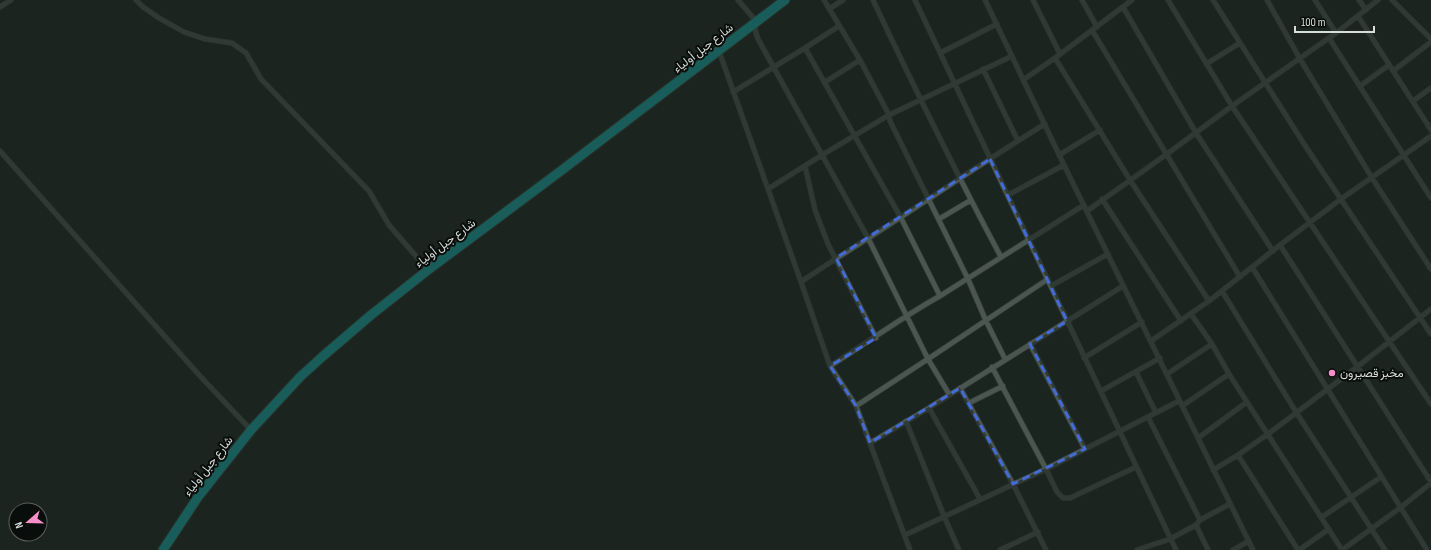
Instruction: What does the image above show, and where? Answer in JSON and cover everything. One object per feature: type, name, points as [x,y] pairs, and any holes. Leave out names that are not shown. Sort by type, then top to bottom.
[{"type":"highway","name":"شارع جبل أولياء","points":[[163,550],[202,492],[251,430],[300,377],[322,357],[371,315],[428,270],[785,0]]},
{"type":"street","points":[[0,7],[12,0]]},
{"type":"street","points":[[136,0],[159,18],[184,32],[205,39],[232,43],[246,53],[255,70],[264,82],[368,191],[389,225],[428,270]]},
{"type":"street","points":[[738,0],[756,21],[755,30],[758,39],[868,238],[906,317],[928,359],[949,394]]},
{"type":"street","points":[[824,0],[860,60],[890,115],[890,121],[968,279],[1005,360]]},
{"type":"street","points":[[829,9],[843,0]]},
{"type":"street","points":[[874,0],[920,100],[1001,257]]},
{"type":"street","points":[[915,0],[1176,550]]},
{"type":"street","points":[[985,0],[1059,155],[1253,550]]},
{"type":"street","points":[[1032,0],[1060,54]]},
{"type":"street","points":[[1082,0],[1097,27]]},
{"type":"street","points":[[1023,80],[1056,58],[1131,0]]},
{"type":"street","points":[[1168,0],[1232,106],[1431,404]]},
{"type":"street","points":[[1213,0],[1265,83],[1431,334]]},
{"type":"street","points":[[1267,0],[1300,59],[1372,178],[1431,269]]},
{"type":"street","points":[[1315,0],[1336,34]]},
{"type":"street","points":[[1359,0],[1366,10]]},
{"type":"street","points":[[1087,211],[1232,106],[1336,34],[1378,0]]},
{"type":"street","points":[[1392,0],[1431,41],[1393,71]]},
{"type":"street","points":[[1123,7],[1196,132],[1273,251]]},
{"type":"street","points":[[1358,16],[1431,130]]},
{"type":"street","points":[[940,53],[997,24]]},
{"type":"street","points":[[733,92],[839,26]]},
{"type":"street","points":[[1092,30],[1240,277]]},
{"type":"street","points":[[1329,38],[1431,198]]},
{"type":"street","points":[[1206,64],[1240,43]]},
{"type":"street","points":[[805,48],[901,218],[940,296]]},
{"type":"street","points":[[719,51],[830,366],[856,406],[910,550]]},
{"type":"street","points":[[768,189],[890,115],[1012,56]]},
{"type":"street","points":[[1056,58],[1130,180],[1209,301]]},
{"type":"street","points":[[825,82],[860,60]]},
{"type":"street","points":[[1360,86],[1389,65]]},
{"type":"street","points":[[983,69],[1018,141]]},
{"type":"street","points":[[1413,101],[1431,88]]},
{"type":"street","points":[[801,282],[1045,124]]},
{"type":"street","points":[[1059,155],[1100,130]]},
{"type":"street","points":[[1151,341],[1209,301],[1341,199],[1431,136]]},
{"type":"street","points":[[0,151],[200,376],[251,430]]},
{"type":"street","points":[[1008,195],[1064,165]]},
{"type":"street","points":[[805,166],[815,210],[828,244],[876,338]]},
{"type":"street","points":[[1102,199],[1181,321]]},
{"type":"street","points":[[939,220],[971,200]]},
{"type":"street","points":[[830,366],[1084,205]]},
{"type":"street","points":[[1191,314],[1212,344],[1229,374],[1342,550],[1400,508],[1431,483],[1280,245]]},
{"type":"street","points":[[1051,286],[1108,254]]},
{"type":"street","points":[[1252,267],[1427,550]]},
{"type":"street","points":[[856,406],[1048,279]]},
{"type":"street","points":[[870,442],[929,408],[992,367],[1124,286]]},
{"type":"street","points":[[1222,291],[1296,412],[1385,550]]},
{"type":"street","points":[[1213,470],[1238,455],[1328,390],[1431,309]]},
{"type":"street","points":[[1084,358],[1142,322]]},
{"type":"street","points":[[1030,344],[1085,449]]},
{"type":"street","points":[[1167,374],[1212,344]]},
{"type":"street","points":[[1101,391],[1160,358]]},
{"type":"street","points":[[992,367],[1057,492],[1063,498],[1070,498],[1136,467]]},
{"type":"street","points":[[1136,372],[1156,413]]},
{"type":"street","points":[[905,535],[1046,469],[1119,430],[1156,413],[1181,404],[1229,374]]},
{"type":"street","points":[[969,403],[1003,386]]},
{"type":"street","points":[[960,388],[1013,484],[1046,550]]},
{"type":"street","points":[[1198,438],[1247,402]]},
{"type":"street","points":[[929,408],[980,499]]},
{"type":"street","points":[[1148,417],[1200,520]]},
{"type":"street","points":[[906,421],[959,550]]},
{"type":"street","points":[[1238,455],[1298,550],[1329,529]]},
{"type":"street","points":[[1322,517],[1381,477]]},
{"type":"street","points":[[1137,550],[1170,539],[1196,524],[1200,520],[1230,504]]},
{"type":"street","points":[[1196,524],[1208,550]]},
{"type":"street","points":[[1000,550],[1038,532]]},
{"type":"street","points":[[1233,550],[1248,541]]},
{"type":"highlighted area","points":[[990,159],[1067,321],[1030,344],[1085,449],[1013,484],[960,388],[870,443],[856,406],[830,366],[876,338],[836,258]]},
{"type":"place","name":"مخبز قصيرون","points":[[1332,373]]}]
